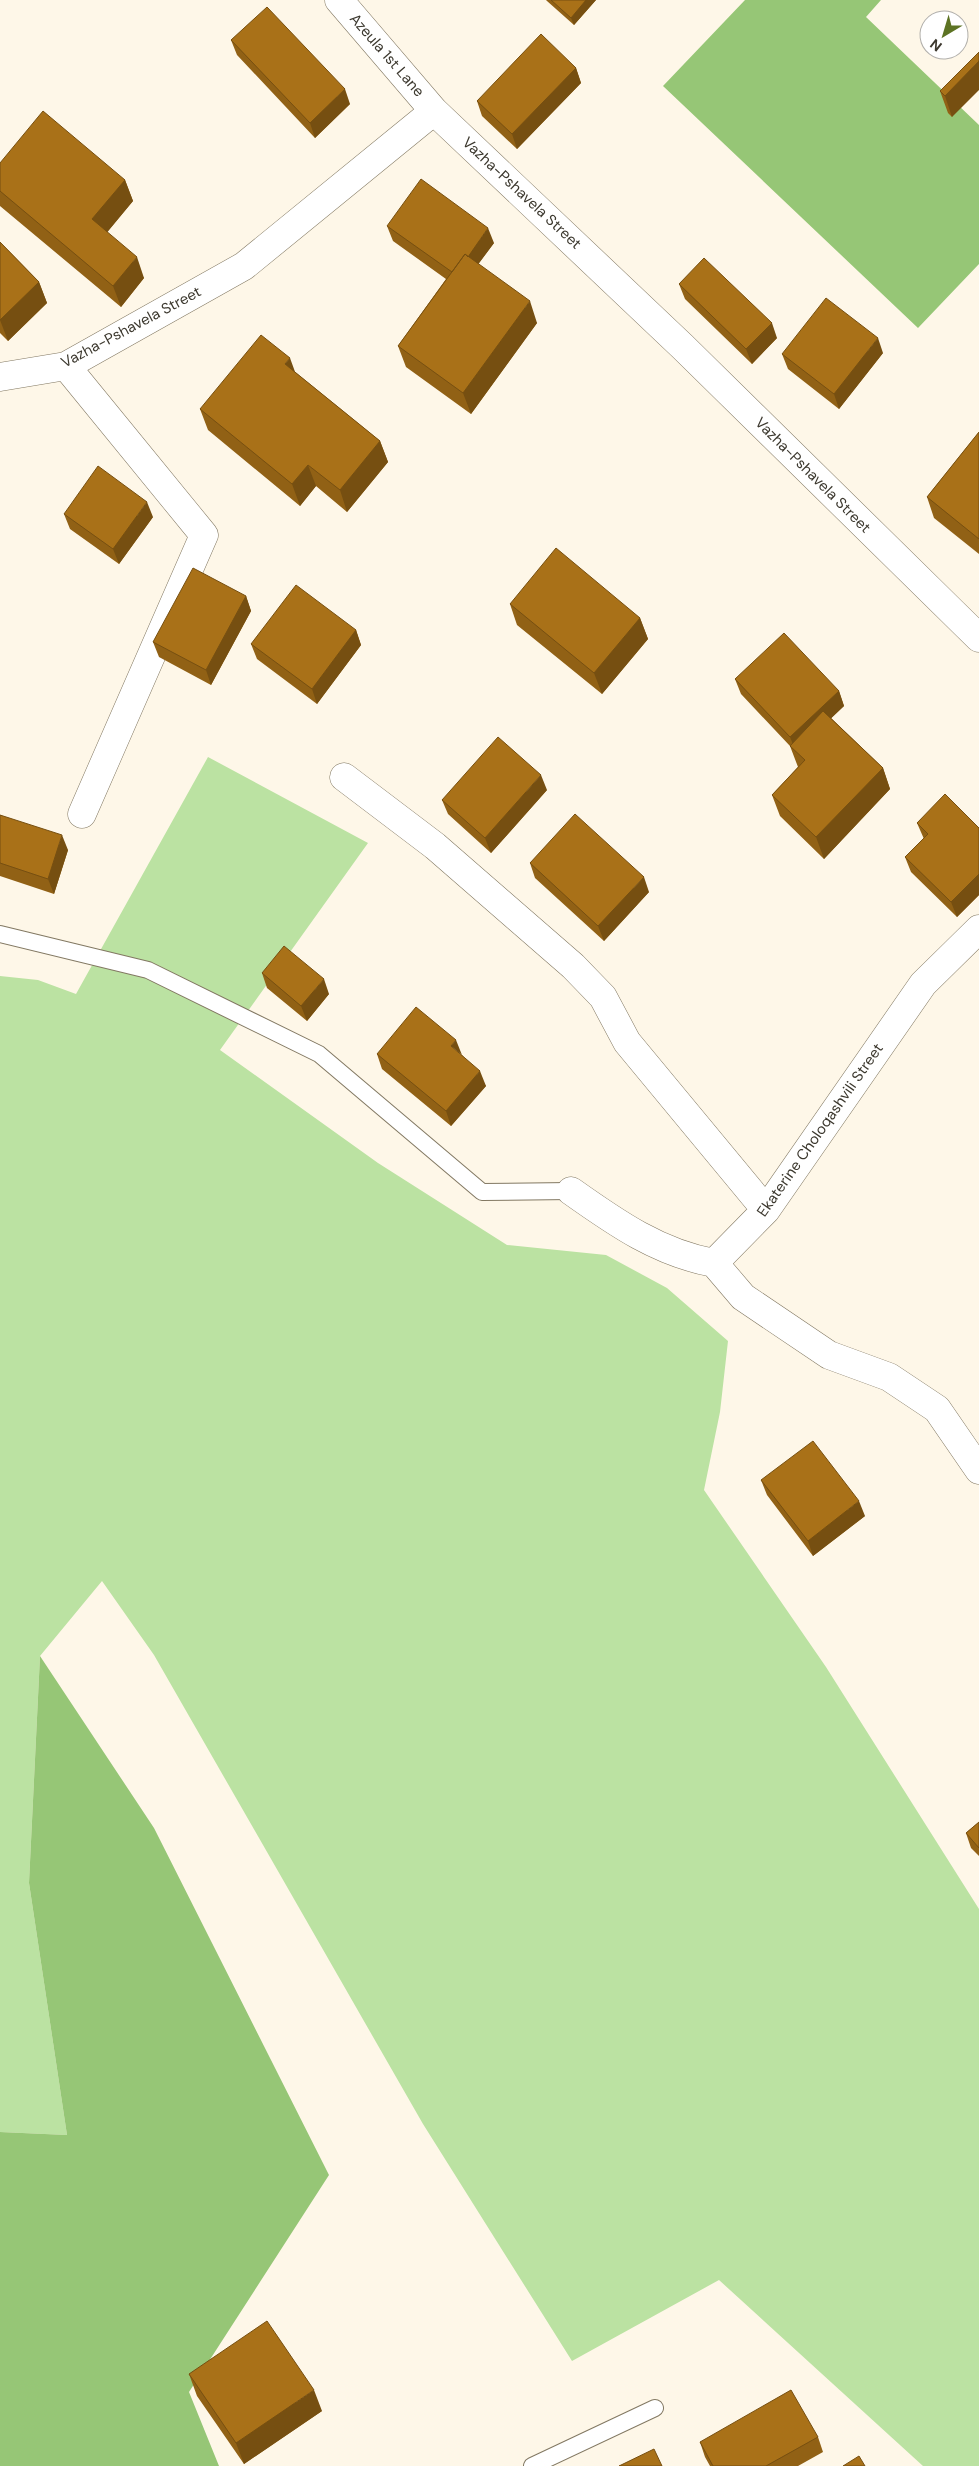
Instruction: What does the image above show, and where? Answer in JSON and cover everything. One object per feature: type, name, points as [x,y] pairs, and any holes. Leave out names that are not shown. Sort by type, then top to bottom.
[{"type":"street","name":"Azeula 1st Lane","points":[[339,0],[434,111]]},
{"type":"street","name":"Vazha-Pshavela Street","points":[[0,377],[66,366],[244,266],[434,111],[683,347],[979,638]]},
{"type":"street","points":[[66,366],[204,535],[82,814]]},
{"type":"street","points":[[344,777],[435,846],[573,966],[603,997],[627,1042],[766,1210]]},
{"type":"street","name":"Ekaterine Choloqashvili Street","points":[[714,1263],[766,1210],[923,984],[979,929]]},
{"type":"street","points":[[571,1190],[624,1228],[688,1258],[714,1263],[742,1297],[829,1355],[888,1378],[937,1408],[979,1470]]},
{"type":"lane","points":[[0,934],[148,970],[319,1054],[482,1192],[571,1190]]},
{"type":"lane","points":[[532,2466],[655,2408]]},
{"type":"green space","points":[[745,0],[881,0],[866,17],[979,125],[979,264],[918,328],[663,86]]},
{"type":"green space","points":[[208,757],[368,843],[220,1050],[378,1163],[507,1245],[606,1255],[667,1288],[728,1341],[720,1412],[704,1490],[826,1667],[979,1909],[979,2466],[923,2466],[719,2280],[572,2361],[423,2124],[154,1655],[102,1581],[40,1656],[29,1883],[67,2135],[0,2132],[0,976],[38,980],[76,994]]},
{"type":"green space","points":[[40,1656],[154,1828],[329,2175],[189,2392],[219,2466],[0,2466],[0,2132],[67,2135],[29,1883]]},
{"type":"building","points":[[551,0],[586,0],[571,18]]},
{"type":"building","points":[[267,7],[345,89],[310,123],[231,40]]},
{"type":"building","points":[[541,34],[576,68],[512,134],[477,101]]},
{"type":"building","points":[[979,52],[979,61],[945,96],[940,91]]},
{"type":"building","points":[[43,111],[125,180],[92,219],[137,257],[113,286],[0,191],[0,163]]},
{"type":"building","points":[[421,179],[488,228],[468,257],[465,254],[452,272],[387,226]]},
{"type":"building","points":[[0,242],[39,282],[0,320]]},
{"type":"building","points":[[465,254],[530,301],[463,393],[398,346]]},
{"type":"building","points":[[704,258],[772,323],[746,349],[679,284]]},
{"type":"building","points":[[826,298],[878,338],[834,394],[782,354]]},
{"type":"building","points":[[261,335],[290,358],[285,364],[380,441],[340,490],[308,465],[292,484],[200,409]]},
{"type":"building","points":[[979,432],[979,539],[927,497]]},
{"type":"building","points":[[98,466],[147,502],[113,549],[64,514]]},
{"type":"building","points":[[556,548],[640,618],[594,673],[510,604]]},
{"type":"building","points":[[193,568],[246,596],[206,670],[153,642]]},
{"type":"building","points":[[296,585],[356,630],[312,689],[251,644]]},
{"type":"building","points":[[784,633],[839,691],[790,737],[735,679]]},
{"type":"building","points":[[823,711],[883,768],[816,837],[772,795],[805,760],[790,746]]},
{"type":"building","points":[[498,737],[541,775],[485,838],[442,800]]},
{"type":"building","points":[[945,794],[979,828],[979,874],[951,902],[905,857],[928,834],[917,823]]},
{"type":"building","points":[[575,814],[644,877],[598,926],[530,863]]},
{"type":"building","points":[[0,815],[62,835],[48,879],[0,863]]},
{"type":"building","points":[[284,946],[324,979],[301,1006],[262,973]]},
{"type":"building","points":[[416,1007],[456,1040],[451,1046],[480,1071],[446,1111],[377,1054]]},
{"type":"building","points":[[813,1441],[859,1501],[808,1541],[761,1480]]},
{"type":"building","points":[[979,1822],[979,1848],[966,1833]]},
{"type":"building","points":[[267,2321],[314,2390],[236,2443],[189,2374]]},
{"type":"building","points":[[791,2390],[818,2437],[766,2466],[713,2466],[700,2442]]},
{"type":"building","points":[[654,2449],[662,2466],[619,2466]]},
{"type":"building","points":[[859,2456],[865,2466],[843,2466]]}]
